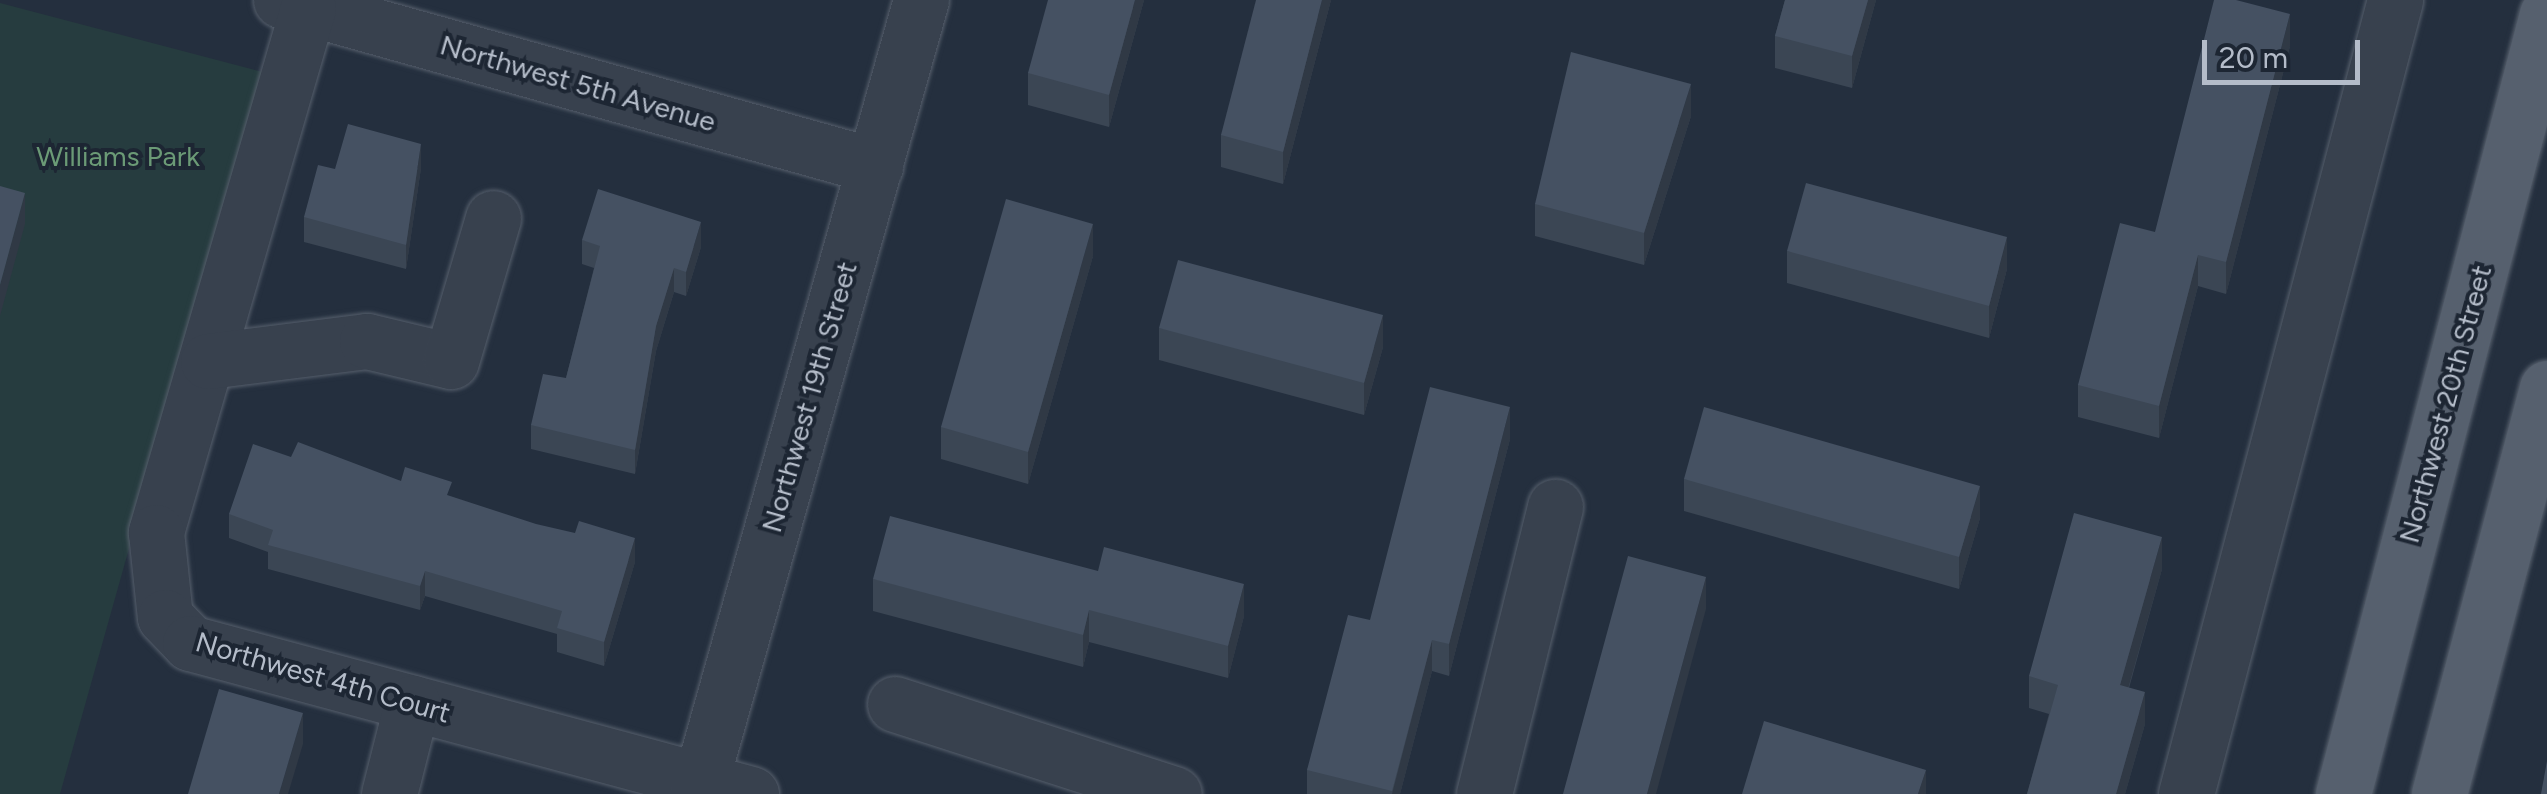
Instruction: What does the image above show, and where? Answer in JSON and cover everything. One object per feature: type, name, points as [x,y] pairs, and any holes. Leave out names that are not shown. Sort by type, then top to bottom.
[{"type":"main road","name":"Northwest 20th Street","points":[[2343,794],[2547,14]]},
{"type":"main road","points":[[2439,794],[2547,388]]},
{"type":"street","name":"Northwest 19th Street","points":[[716,790],[921,0]]},
{"type":"street","points":[[2186,794],[2395,0]]},
{"type":"street","name":"Northwest 5th Avenue","points":[[294,4],[376,13],[875,166]]},
{"type":"street","name":"Northwest 4th Court","points":[[294,4],[208,361],[156,532],[165,617],[190,643],[716,790]]},
{"type":"street","points":[[208,361],[367,342],[451,360],[493,218]]},
{"type":"street","points":[[1484,794],[1555,507]]},
{"type":"street","points":[[389,794],[412,703]]},
{"type":"street","points":[[895,704],[1190,783]]},
{"type":"green space","name":"Williams Park","points":[[0,3],[263,72],[60,794],[0,794]]},
{"type":"building","points":[[1048,0],[1135,0],[1109,95],[1028,73]]},
{"type":"building","points":[[1256,0],[1322,0],[1283,152],[1221,135]]},
{"type":"building","points":[[1785,0],[1868,0],[1852,56],[1775,36]]},
{"type":"building","points":[[2214,0],[2236,0],[2290,14],[2226,262],[2198,255],[2159,406],[2078,385],[2120,223],[2155,232]]},
{"type":"building","points":[[1571,52],[1691,84],[1644,233],[1535,204]]},
{"type":"building","points":[[348,124],[421,144],[406,245],[304,217],[318,165],[335,169]]},
{"type":"building","points":[[1806,183],[2007,237],[1989,306],[1787,251]]},
{"type":"building","points":[[0,186],[25,193],[0,285]]},
{"type":"building","points":[[598,189],[701,222],[686,272],[674,268],[656,326],[635,450],[531,425],[543,374],[566,378],[600,246],[582,240]]},
{"type":"building","points":[[1006,199],[1093,224],[1028,452],[941,427]]},
{"type":"building","points":[[1178,260],[1383,315],[1364,383],[1159,328]]},
{"type":"building","points":[[1430,387],[1510,407],[1449,644],[1432,640],[1392,791],[1307,770],[1348,615],[1370,620]]},
{"type":"building","points":[[1704,407],[1980,486],[1959,557],[1684,479]]},
{"type":"building","points":[[298,442],[401,481],[405,467],[452,482],[447,495],[536,524],[575,533],[579,521],[635,538],[604,642],[557,628],[562,611],[425,571],[420,586],[268,545],[273,530],[229,514],[253,444],[291,457]]},
{"type":"building","points":[[2074,513],[2162,537],[2120,685],[2145,692],[2116,794],[2027,794],[2058,685],[2029,676]]},
{"type":"building","points":[[890,516],[1098,571],[1104,547],[1244,584],[1228,646],[1089,610],[1083,635],[873,579]]},
{"type":"building","points":[[1628,556],[1706,577],[1647,794],[1563,794]]},
{"type":"building","points":[[219,689],[303,713],[279,794],[188,794]]},
{"type":"building","points":[[1764,721],[1926,770],[1918,794],[1742,794]]},
{"type":"building","points":[[2547,761],[2547,794],[2541,794]]}]
